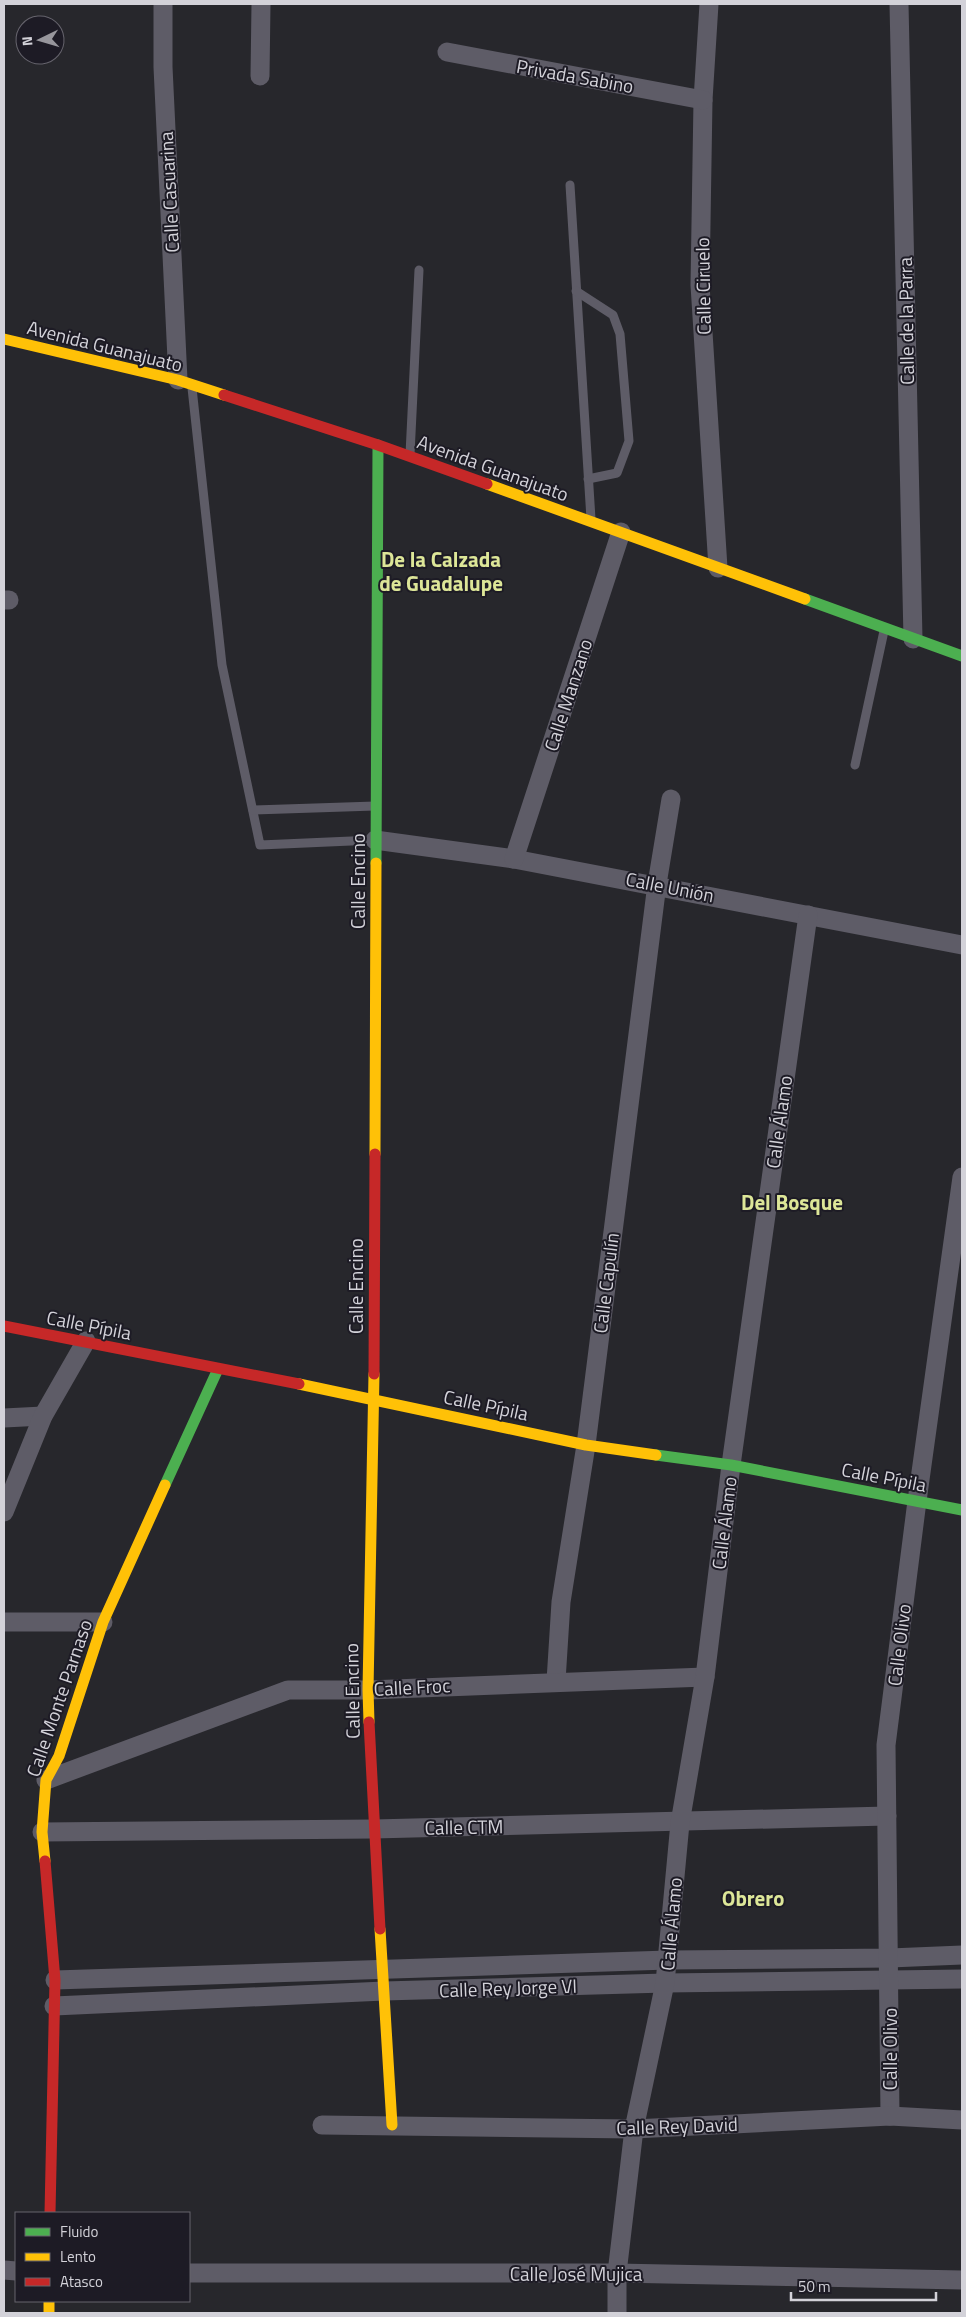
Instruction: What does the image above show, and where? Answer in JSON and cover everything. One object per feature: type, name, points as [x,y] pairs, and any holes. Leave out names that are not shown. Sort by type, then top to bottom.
[{"type":"street","name":"Calle Casuarina","points":[[163,4],[163,67],[185,383]]},
{"type":"street","points":[[260,76],[261,4]]},
{"type":"street","name":"Calle Ciruelo","points":[[709,4],[703,100],[700,285],[718,568]]},
{"type":"street","name":"Calle de la Parra","points":[[899,4],[913,639]]},
{"type":"street","name":"Privada Sabino","points":[[447,52],[703,100]]},
{"type":"street","name":"Avenida Guanajuato","points":[[4,339],[185,383],[378,445],[962,656]]},
{"type":"street","name":"Calle Encino","points":[[378,445],[374,1420],[368,1690],[374,1829],[392,2125]]},
{"type":"street","name":"Calle Manzano","points":[[514,858],[621,532]]},
{"type":"street","name":"Calle Capulín","points":[[556,1681],[561,1602],[586,1445],[657,884],[671,799]]},
{"type":"street","name":"Calle Unión","points":[[375,840],[514,858],[962,944]]},
{"type":"street","name":"Calle Álamo","points":[[616,2313],[617,2273],[634,2129],[666,1983],[680,1823],[705,1677],[731,1465],[808,915]]},
{"type":"street","name":"Calle Olivo","points":[[890,2116],[890,1958],[886,1894],[886,1745],[917,1500],[962,1177]]},
{"type":"street","name":"Calle Pípila","points":[[4,1326],[373,1398],[586,1445],[731,1465],[962,1510]]},
{"type":"street","points":[[4,1512],[43,1416],[86,1342]]},
{"type":"street","name":"Calle Monte Parnaso","points":[[50,2212],[55,1980],[42,1832],[46,1780],[59,1756],[103,1622],[218,1369]]},
{"type":"street","points":[[4,1418],[43,1416]]},
{"type":"street","points":[[4,1622],[103,1622]]},
{"type":"street","name":"Calle Froc","points":[[46,1780],[288,1690],[368,1690],[556,1681],[705,1677]]},
{"type":"street","name":"Calle CTM","points":[[42,1832],[374,1829],[680,1823],[887,1816]]},
{"type":"street","name":"Calle Rey Jorge VI","points":[[55,1980],[668,1960],[890,1958],[962,1955]]},
{"type":"street","name":"Calle Rey Jorge VI","points":[[54,2006],[384,1991],[666,1983],[962,1979]]},
{"type":"street","name":"Calle Rey David","points":[[322,2125],[634,2129],[890,2116],[962,2120]]},
{"type":"street","name":"Calle José Mujica","points":[[190,2273],[617,2273],[962,2280]]},
{"type":"lane","points":[[570,185],[591,522]]},
{"type":"lane","points":[[410,457],[419,270]]},
{"type":"lane","points":[[576,291],[613,315],[620,334],[629,441],[617,473],[588,479]]},
{"type":"lane","points":[[185,383],[222,666],[260,845],[375,840]]},
{"type":"lane","points":[[855,765],[884,628]]},
{"type":"lane","points":[[252,810],[376,806]]},
{"type":"traffic: fast","points":[[376,863],[378,445]]},
{"type":"traffic: fast","points":[[805,599],[962,656]]},
{"type":"traffic: fast","points":[[165,1485],[218,1369]]},
{"type":"traffic: fast","points":[[656,1455],[731,1465],[962,1510]]},
{"type":"traffic: slow","points":[[4,339],[178,380],[224,395]]},
{"type":"traffic: slow","points":[[487,484],[805,599]]},
{"type":"traffic: slow","points":[[375,1154],[376,863]]},
{"type":"traffic: slow","points":[[369,1722],[374,1374]]},
{"type":"traffic: slow","points":[[299,1384],[586,1445],[656,1455]]},
{"type":"traffic: slow","points":[[45,1861],[42,1832],[46,1780],[59,1756],[103,1622],[165,1485]]},
{"type":"traffic: slow","points":[[380,1929],[392,2125]]},
{"type":"traffic: slow","points":[[49,2302],[49,2313]]},
{"type":"traffic: jam","points":[[224,395],[378,445],[487,484]]},
{"type":"traffic: jam","points":[[374,1374],[375,1154]]},
{"type":"traffic: jam","points":[[4,1326],[299,1384]]},
{"type":"traffic: jam","points":[[369,1722],[380,1929]]},
{"type":"traffic: jam","points":[[45,1861],[55,1980],[50,2212]]},
{"type":"district","name":"De la Calzada de Guadalupe","points":[[441,572]]},
{"type":"district","name":"Del Bosque","points":[[792,1203]]},
{"type":"district","name":"Obrero","points":[[753,1899]]}]
